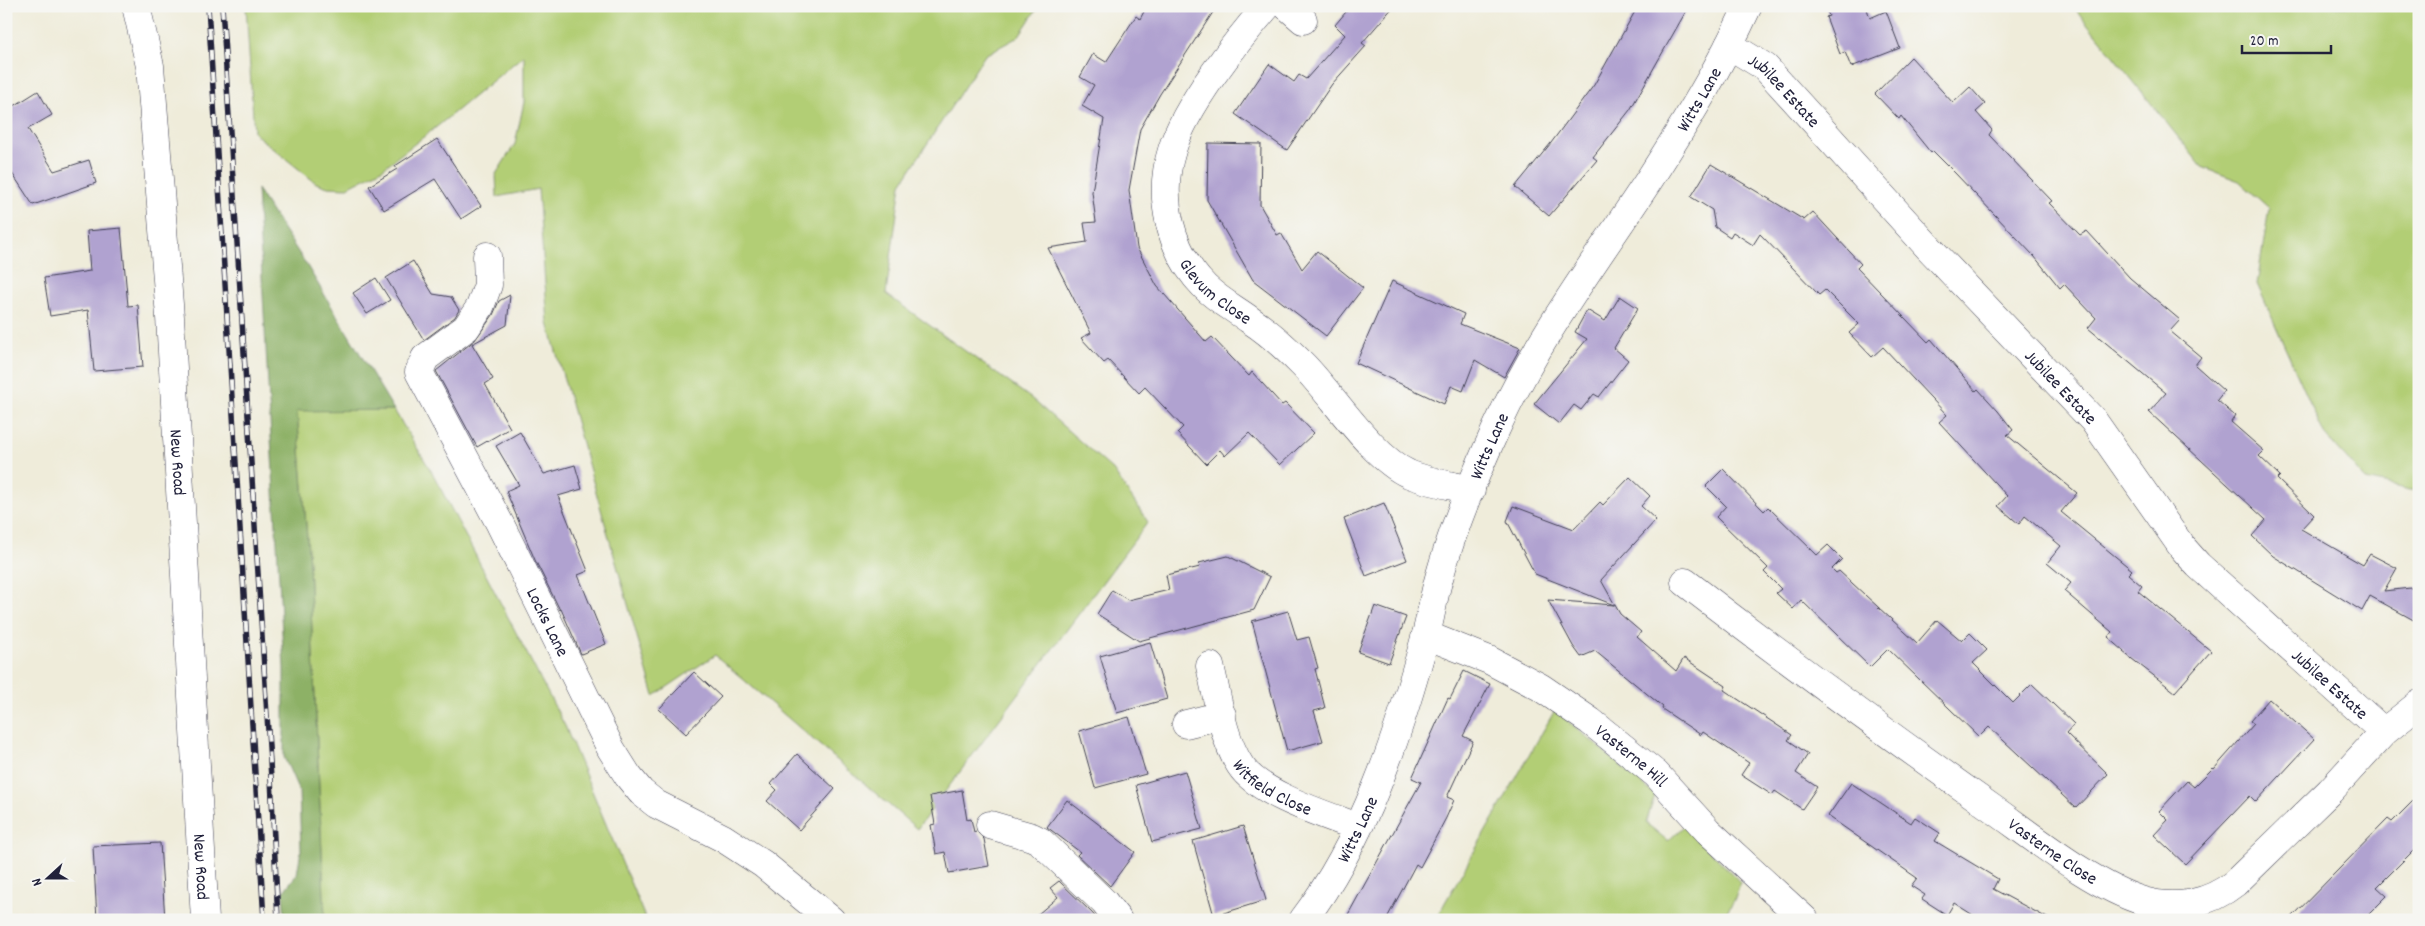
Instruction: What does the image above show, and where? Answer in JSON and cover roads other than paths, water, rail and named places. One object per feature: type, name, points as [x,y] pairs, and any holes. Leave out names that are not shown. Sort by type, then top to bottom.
[{"type":"street","name":"New Road","points":[[136,6],[150,66],[168,298],[205,920]]},
{"type":"street","name":"Glevum Close","points":[[1267,6],[1192,107],[1172,150],[1167,176],[1167,208],[1176,245],[1186,264],[1205,287],[1251,320],[1294,356],[1317,379],[1367,439],[1390,461],[1409,474],[1471,490]]},
{"type":"street","name":"Witts Lane","points":[[1303,920],[1343,858],[1358,827],[1391,744],[1426,635],[1438,580],[1451,538],[1495,431],[1537,350],[1558,315],[1649,180],[1704,90],[1748,6]]},
{"type":"street","name":"Jubilee Estate","points":[[1729,45],[1765,67],[1929,248],[2094,420],[2182,547],[2198,565],[2384,732]]},
{"type":"street","name":"Locks Lane","points":[[487,256],[488,285],[480,308],[466,328],[425,358],[419,372],[500,524],[610,749],[636,787],[656,804],[723,838],[763,864],[831,920]]},
{"type":"street","name":"Vasterne Close","points":[[1685,582],[1874,725],[2047,847],[2115,889],[2145,901],[2180,905],[2197,902],[2223,893],[2330,791],[2384,732],[2419,704]]},
{"type":"street","name":"Vasterne Hill","points":[[1426,635],[1489,660],[1540,687],[1590,721],[1656,774],[1708,831],[1805,920]]},
{"type":"street","name":"Witfield Close","points":[[1210,666],[1234,755],[1250,777],[1291,800],[1358,827]]},
{"type":"street","points":[[1186,724],[1222,715]]},
{"type":"street","points":[[990,825],[1040,841],[1104,902],[1118,920]]},
{"type":"railway","points":[[208,6],[264,920]]},
{"type":"railway","points":[[222,6],[271,778],[278,920]]}]
